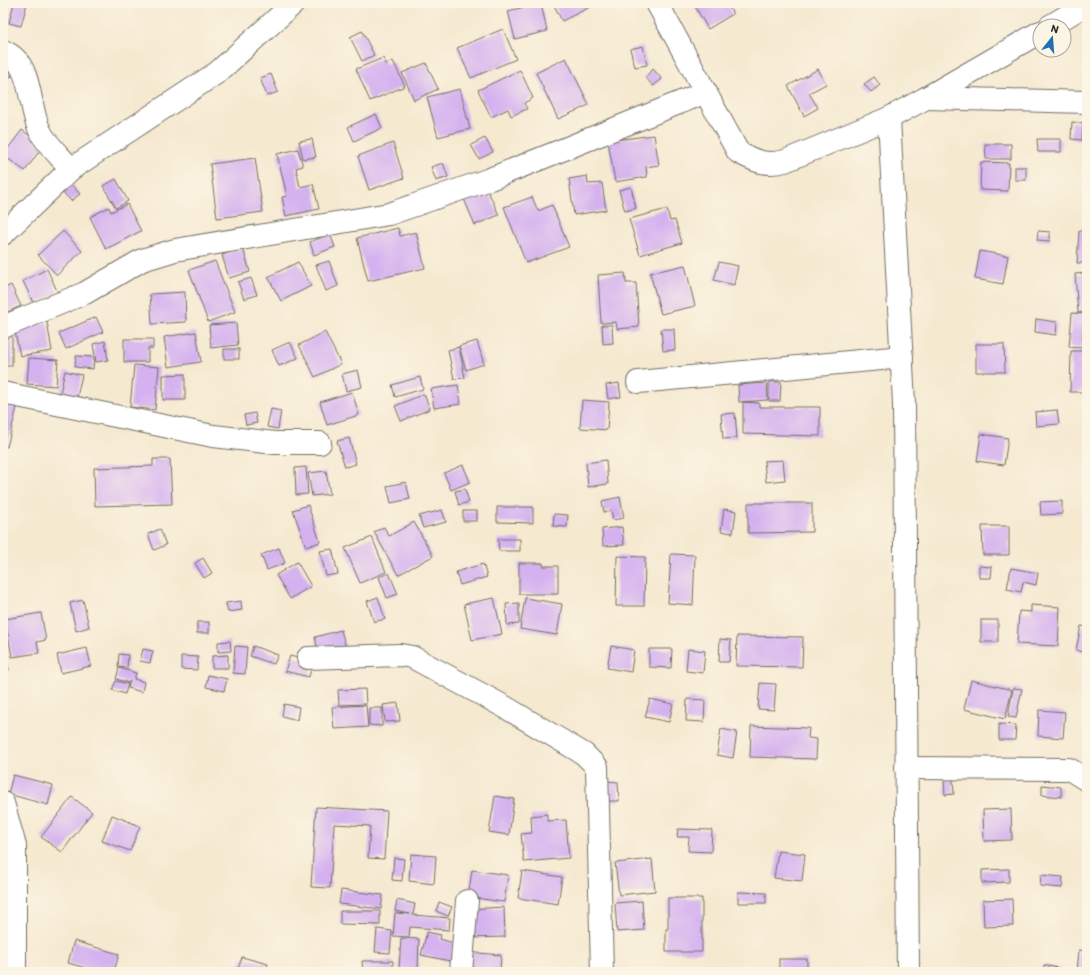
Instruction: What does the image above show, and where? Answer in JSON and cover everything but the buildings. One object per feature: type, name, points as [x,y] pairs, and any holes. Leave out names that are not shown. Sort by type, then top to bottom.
[{"type":"street","points":[[3,234],[71,169],[218,72],[294,3]]},
{"type":"street","points":[[657,3],[738,152],[764,164],[774,164],[785,161],[889,118],[1032,37]]},
{"type":"street","points":[[1063,18],[1087,4]]},
{"type":"street","points":[[3,51],[12,54],[24,70],[32,112],[41,132],[71,169]]},
{"type":"street","points":[[3,328],[85,294],[142,260],[174,250],[388,214],[490,179],[706,92]]},
{"type":"street","points":[[926,98],[1087,102]]},
{"type":"street","points":[[889,118],[904,403],[908,972]]},
{"type":"street","points":[[638,382],[902,357]]},
{"type":"street","points":[[3,393],[213,436],[275,442],[320,443]]},
{"type":"street","points":[[308,658],[401,655],[412,657],[505,707],[584,754],[597,768],[602,972]]},
{"type":"street","points":[[906,768],[1069,769],[1087,780]]},
{"type":"street","points":[[3,803],[15,846],[15,972]]},
{"type":"street","points":[[461,972],[467,901]]}]
